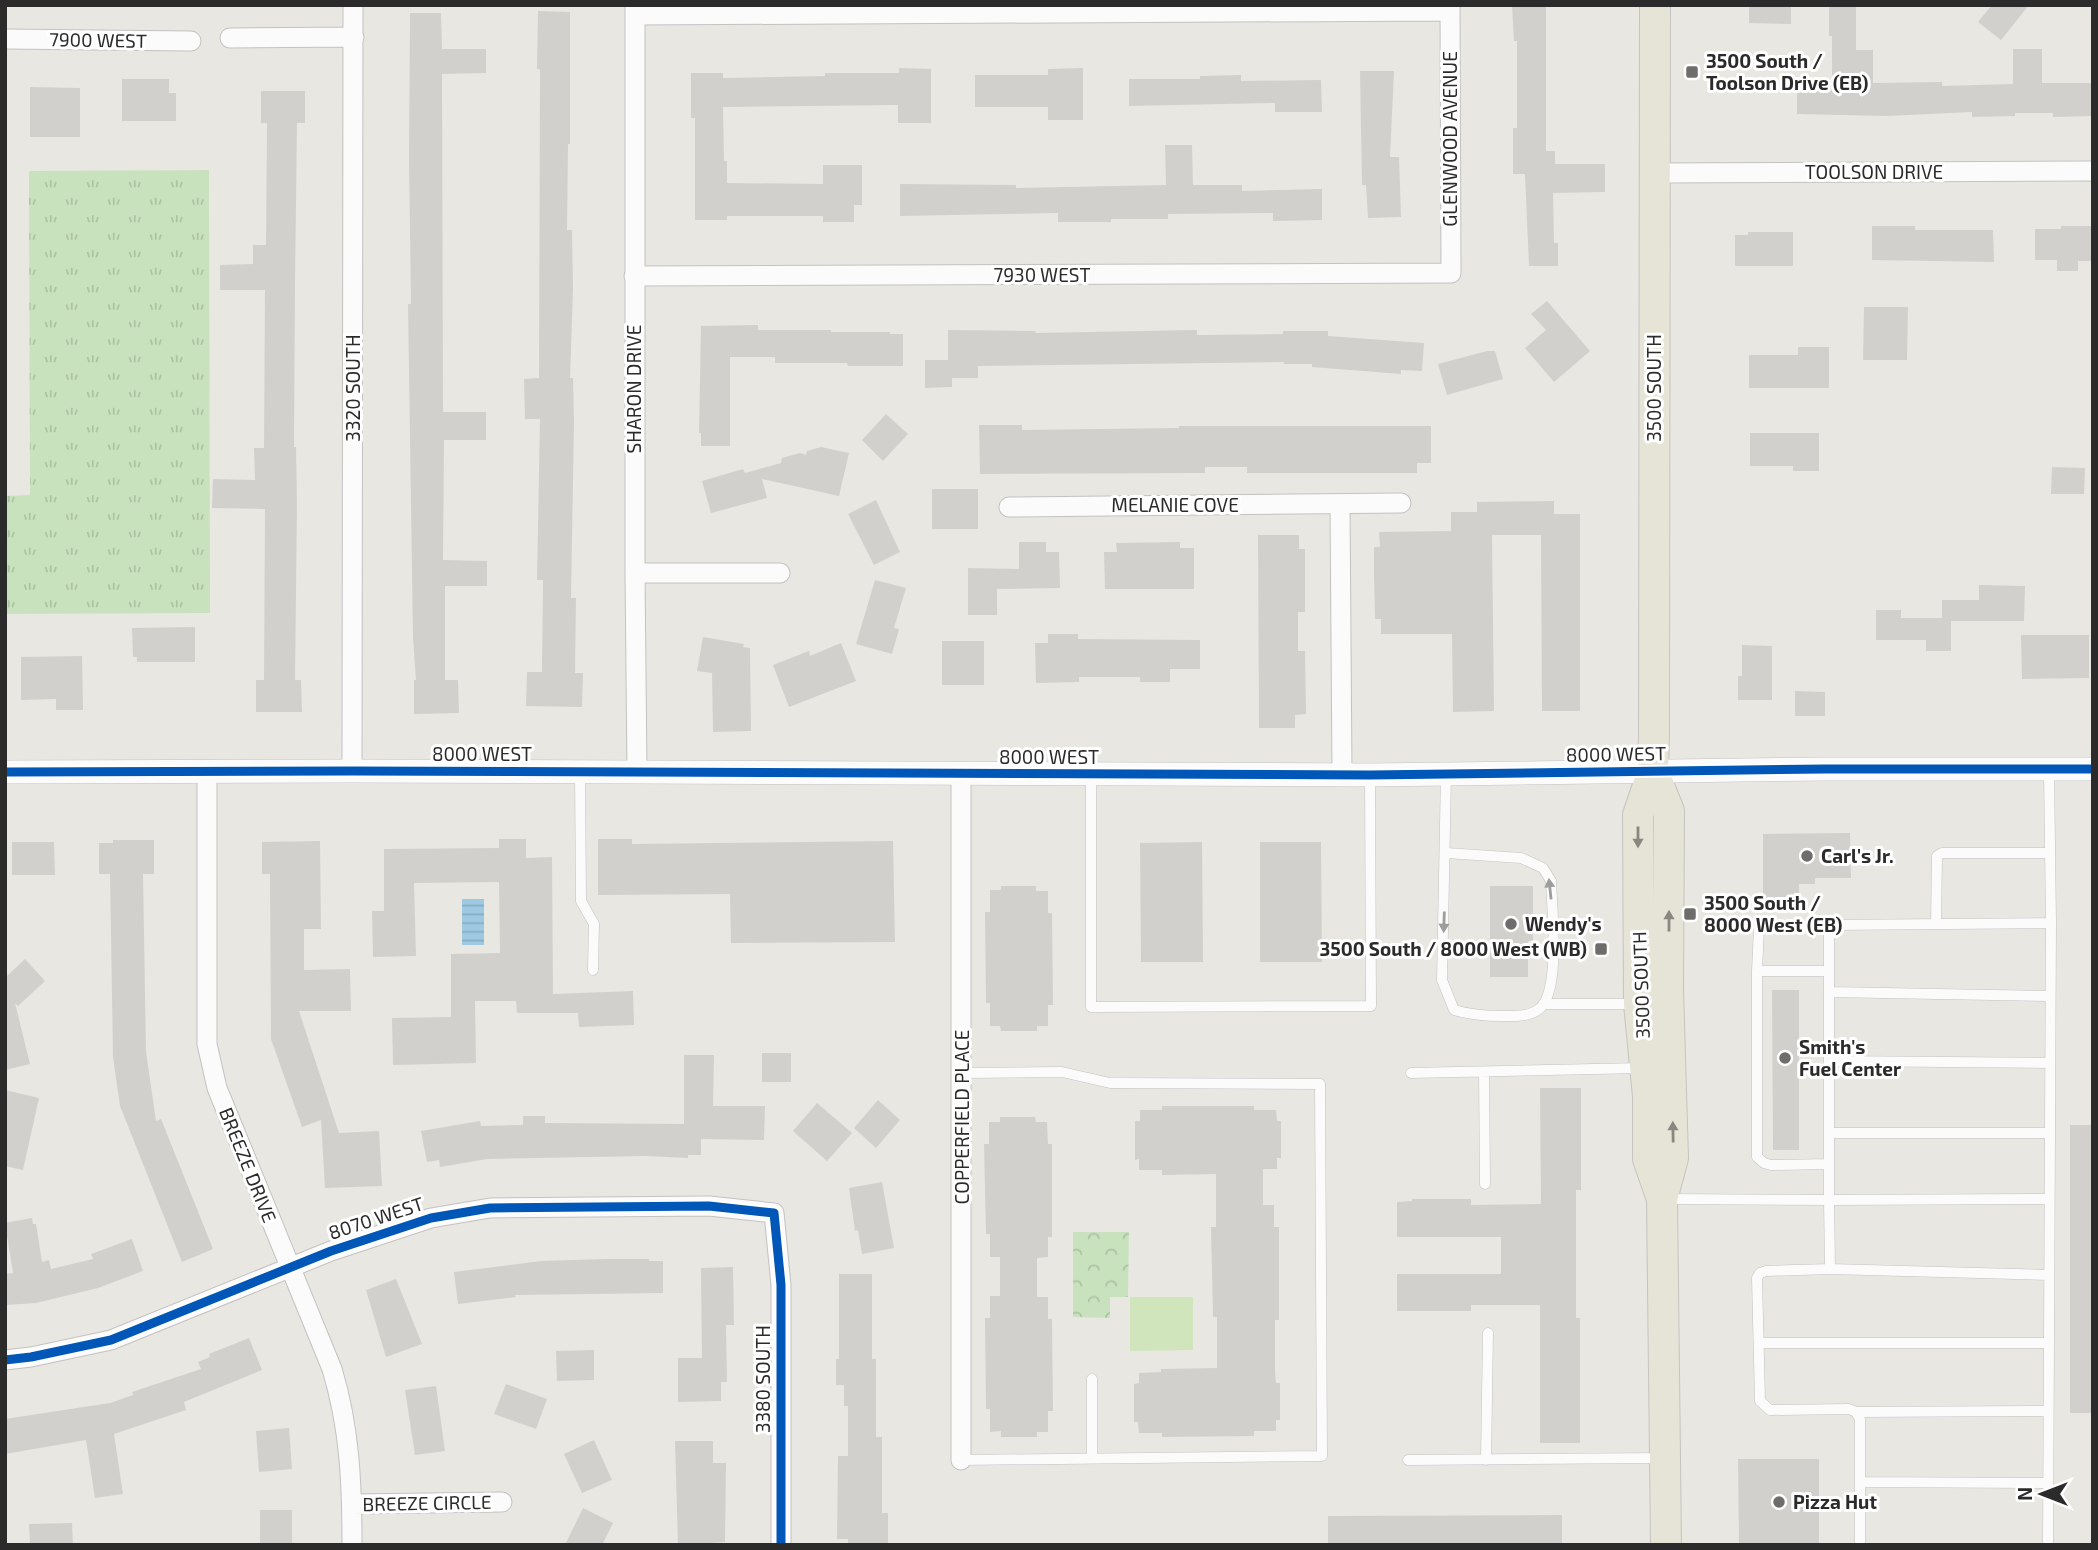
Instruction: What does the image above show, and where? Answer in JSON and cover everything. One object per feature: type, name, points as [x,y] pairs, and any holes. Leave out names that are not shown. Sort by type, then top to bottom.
[{"type":"main road","name":"3500 SOUTH","points":[[1655,5],[1653,771],[1638,815],[1639,1004],[1648,1096],[1648,1158],[1662,1199]]},
{"type":"main road","name":"3500 SOUTH","points":[[1653,771],[1669,811],[1668,989],[1673,1158],[1662,1199],[1666,1545]]},
{"type":"street","name":"3320 SOUTH","points":[[352,771],[353,5]]},
{"type":"street","points":[[635,10],[1450,8]]},
{"type":"street","name":"GLENWOOD AVENUE","points":[[1450,8],[1451,273]]},
{"type":"street","name":"SHARON DRIVE","points":[[635,10],[637,772]]},
{"type":"street","points":[[230,38],[354,37]]},
{"type":"street","name":"7900 WEST","points":[[5,39],[191,41]]},
{"type":"street","name":"TOOLSON DRIVE","points":[[1655,173],[2093,171]]},
{"type":"street","name":"7930 WEST","points":[[634,276],[1451,273]]},
{"type":"street","name":"MELANIE COVE","points":[[1009,508],[1401,503]]},
{"type":"street","points":[[1340,504],[1342,775]]},
{"type":"street","points":[[635,573],[780,573]]},
{"type":"street","name":"8000 WEST","points":[[5,772],[1370,775],[2093,769]]},
{"type":"street","name":"BREEZE DRIVE","points":[[207,773],[207,1044],[216,1088],[332,1369],[344,1409],[352,1504],[352,1545]]},
{"type":"street","name":"COPPERFIELD PLACE","points":[[961,774],[961,1460]]},
{"type":"street","name":"8070 WEST","points":[[5,1360],[111,1340],[380,1233],[431,1218],[491,1208],[709,1206],[774,1213]]},
{"type":"street","name":"3380 SOUTH","points":[[774,1213],[781,1285],[781,1545]]},
{"type":"street","name":"BREEZE CIRCLE","points":[[352,1504],[502,1502]]},
{"type":"lane","points":[[2048,1545],[2051,923],[2049,769]]},
{"type":"lane","points":[[580,772],[581,901],[594,924],[593,970]]},
{"type":"lane","points":[[1446,774],[1442,980],[1454,1010],[1474,1016],[1517,1016],[1533,1012],[1544,1004],[1551,990],[1551,881],[1543,868],[1521,858],[1446,853]]},
{"type":"lane","points":[[1091,775],[1091,1007],[1371,1006],[1370,775]]},
{"type":"lane","points":[[1936,924],[1937,856],[1942,853],[2050,853]]},
{"type":"lane","points":[[1829,1164],[1771,1165],[1757,1157],[1759,927],[2051,923]]},
{"type":"lane","points":[[1829,925],[1830,1269]]},
{"type":"lane","points":[[1757,971],[1829,971]]},
{"type":"lane","points":[[1829,992],[2050,996]]},
{"type":"lane","points":[[1544,1004],[1639,1004]]},
{"type":"lane","points":[[1829,1061],[2050,1063]]},
{"type":"lane","points":[[1411,1073],[1646,1068]]},
{"type":"lane","points":[[961,1460],[1322,1456],[1320,1084],[1110,1083],[1062,1072],[962,1073]]},
{"type":"lane","points":[[1485,1072],[1485,1184]]},
{"type":"lane","points":[[1829,1133],[2049,1133]]},
{"type":"lane","points":[[1662,1199],[2049,1199]]},
{"type":"lane","points":[[2048,1275],[1830,1269],[1760,1273],[1757,1278],[1760,1401],[1770,1409],[1849,1409],[1856,1412],[2048,1411]]},
{"type":"lane","points":[[1486,1460],[1488,1333]]},
{"type":"lane","points":[[1759,1343],[2048,1343]]},
{"type":"lane","points":[[1092,1379],[1092,1458]]},
{"type":"lane","points":[[1856,1412],[1860,1419],[1860,1545]]},
{"type":"lane","points":[[1408,1460],[1666,1458]]},
{"type":"lane","points":[[1860,1482],[2048,1483]]},
{"type":"green space","points":[[209,170],[210,613],[5,614],[5,496],[30,495],[29,171]]},
{"type":"green space","points":[[1073,1232],[1129,1232],[1128,1297],[1110,1297],[1110,1318],[1073,1317]]},
{"type":"green space","points":[[1130,1297],[1193,1297],[1193,1350],[1130,1351]]},
{"type":"water","points":[[462,899],[484,899],[484,945],[462,945]]},
{"type":"building","points":[[1512,5],[1546,5],[1546,151],[1555,151],[1555,164],[1605,164],[1605,192],[1553,193],[1554,243],[1558,243],[1558,266],[1529,266],[1525,174],[1513,174],[1513,128],[1517,128],[1517,41],[1514,41]]},
{"type":"building","points":[[1749,5],[1791,5],[1791,24],[1749,23]]},
{"type":"building","points":[[1992,5],[2029,5],[2001,40],[1978,22]]},
{"type":"building","points":[[1829,6],[1856,6],[1856,50],[1873,50],[1873,83],[1942,82],[1942,86],[2013,84],[2013,49],[2042,49],[2042,83],[2093,83],[2093,116],[2053,117],[2053,113],[2015,113],[2015,116],[1972,117],[1972,112],[1887,116],[1797,114],[1797,81],[1832,81]]},
{"type":"building","points":[[538,11],[570,12],[567,230],[572,230],[573,289],[570,378],[573,378],[574,422],[571,598],[576,598],[575,673],[583,673],[582,707],[526,706],[527,672],[542,672],[543,580],[537,580],[540,419],[525,419],[524,379],[539,378]]},
{"type":"building","points":[[410,13],[441,13],[442,49],[486,49],[486,73],[442,74],[443,412],[486,412],[486,440],[444,440],[443,560],[487,561],[487,586],[445,586],[445,680],[458,680],[459,713],[414,714],[416,680],[413,638],[408,304],[411,304]]},
{"type":"building","points":[[899,68],[931,69],[931,123],[898,123],[898,105],[723,107],[727,183],[823,184],[823,165],[862,165],[862,205],[854,205],[854,222],[823,222],[823,216],[727,216],[727,220],[695,220],[695,118],[691,118],[691,73],[723,73],[723,78],[825,76],[825,73],[899,73]]},
{"type":"building","points":[[1083,68],[1083,120],[1048,120],[1048,107],[975,107],[975,75],[1048,75],[1048,69]]},
{"type":"building","points":[[1360,71],[1394,71],[1390,157],[1399,157],[1401,217],[1368,218],[1366,185],[1362,185]]},
{"type":"building","points":[[1241,75],[1241,81],[1321,80],[1322,112],[1275,112],[1275,103],[1129,106],[1129,79],[1200,79],[1200,76]]},
{"type":"building","points":[[122,79],[169,79],[169,93],[176,93],[176,121],[122,121]]},
{"type":"building","points":[[30,87],[80,88],[80,137],[30,137]]},
{"type":"building","points":[[261,91],[305,91],[305,123],[297,123],[294,447],[297,504],[295,680],[301,680],[302,712],[256,712],[256,680],[264,680],[265,509],[212,508],[213,479],[255,480],[254,448],[264,448],[265,290],[220,290],[220,265],[253,264],[253,245],[266,245],[267,123],[261,123]]},
{"type":"building","points":[[1165,145],[1192,145],[1193,185],[1242,185],[1242,191],[1322,189],[1322,220],[1273,221],[1273,213],[1168,214],[1168,219],[1111,219],[1111,222],[1058,222],[1058,213],[900,216],[900,184],[1016,185],[1016,188],[1166,185]]},
{"type":"building","points":[[1872,226],[1915,226],[1915,230],[1993,230],[1994,262],[1872,260]]},
{"type":"building","points":[[2061,226],[2093,226],[2093,261],[2078,261],[2078,271],[2057,271],[2057,260],[2035,260],[2035,229],[2061,229]]},
{"type":"building","points":[[1748,232],[1793,232],[1793,266],[1735,266],[1735,235],[1748,235]]},
{"type":"building","points":[[1547,301],[1590,351],[1554,382],[1525,348],[1546,330],[1531,314]]},
{"type":"building","points":[[1864,307],[1908,307],[1907,360],[1863,360]]},
{"type":"building","points":[[758,325],[758,330],[903,334],[903,366],[775,363],[775,357],[730,357],[730,446],[701,446],[701,326]]},
{"type":"building","points":[[948,330],[1036,333],[1197,330],[1197,335],[1328,331],[1328,336],[1424,343],[1422,371],[1401,370],[1401,374],[1312,367],[1312,364],[1284,362],[978,366],[978,378],[952,378],[952,387],[925,388],[925,360],[948,360]]},
{"type":"building","points":[[1798,347],[1829,347],[1829,388],[1749,388],[1749,355],[1798,355]]},
{"type":"building","points":[[1495,351],[1503,379],[1447,395],[1438,364]]},
{"type":"building","points":[[886,414],[908,434],[883,461],[862,440]]},
{"type":"building","points":[[979,425],[1022,425],[1022,430],[1179,426],[1431,426],[1431,463],[1417,463],[1417,473],[1247,473],[1247,467],[1205,467],[1205,473],[980,474]]},
{"type":"building","points":[[1750,433],[1819,433],[1819,471],[1793,471],[1793,466],[1750,466]]},
{"type":"building","points":[[821,447],[849,453],[839,496],[762,479],[767,498],[711,513],[702,481],[743,469],[745,473],[781,463],[782,458],[800,453],[806,455],[807,451]]},
{"type":"building","points":[[2052,467],[2085,468],[2084,494],[2051,494]]},
{"type":"building","points":[[932,489],[978,489],[978,529],[932,529]]},
{"type":"building","points":[[876,500],[900,552],[874,565],[848,514]]},
{"type":"building","points":[[1554,501],[1554,514],[1580,514],[1580,711],[1542,711],[1541,535],[1492,535],[1494,711],[1453,712],[1452,634],[1381,634],[1381,619],[1375,619],[1374,574],[1374,547],[1380,547],[1379,532],[1451,531],[1451,512],[1477,512],[1477,502]]},
{"type":"building","points":[[1258,535],[1299,535],[1299,549],[1305,549],[1305,612],[1298,612],[1298,651],[1305,651],[1306,714],[1295,715],[1295,728],[1259,728]]},
{"type":"building","points":[[1019,542],[1046,542],[1046,552],[1059,552],[1060,588],[997,589],[997,615],[968,615],[968,568],[1019,569]]},
{"type":"building","points":[[1180,542],[1180,548],[1194,548],[1194,589],[1105,589],[1104,552],[1117,552],[1116,543]]},
{"type":"building","points":[[875,580],[906,588],[894,628],[899,629],[892,654],[856,644]]},
{"type":"building","points":[[1979,585],[2025,586],[2024,621],[1951,621],[1951,651],[1926,651],[1926,640],[1876,640],[1876,610],[1901,610],[1901,618],[1942,618],[1942,600],[1979,600]]},
{"type":"building","points":[[195,627],[195,662],[137,662],[137,657],[133,657],[132,628]]},
{"type":"building","points":[[1048,634],[1078,634],[1078,639],[1200,640],[1200,669],[1170,669],[1170,682],[1140,682],[1140,677],[1079,677],[1079,682],[1036,683],[1035,643],[1048,643]]},
{"type":"building","points":[[2021,635],[2089,635],[2089,678],[2022,679]]},
{"type":"building","points":[[703,637],[744,644],[743,647],[750,648],[751,731],[713,732],[712,673],[697,671]]},
{"type":"building","points":[[942,641],[984,641],[984,685],[942,685]]},
{"type":"building","points":[[841,643],[856,681],[789,707],[773,665],[809,651],[810,656]]},
{"type":"building","points":[[1742,645],[1772,646],[1772,700],[1738,700],[1738,676],[1742,676]]},
{"type":"building","points":[[82,656],[83,710],[56,710],[56,699],[21,700],[21,657]]},
{"type":"building","points":[[1795,691],[1825,692],[1825,716],[1795,716]]},
{"type":"building","name":"Carl's Jr.","points":[[1850,833],[1851,878],[1815,878],[1815,884],[1799,884],[1799,907],[1763,908],[1763,834]]},
{"type":"building","points":[[499,839],[526,839],[526,858],[552,857],[553,994],[633,991],[634,1025],[579,1027],[578,1013],[517,1013],[516,1001],[475,1001],[476,1063],[393,1065],[392,1018],[451,1017],[451,954],[500,953],[499,882],[414,883],[416,956],[373,957],[372,911],[384,911],[384,849],[499,848]]},
{"type":"building","points":[[598,839],[632,839],[632,844],[893,841],[895,942],[731,943],[730,894],[598,895]]},
{"type":"building","points":[[113,840],[154,840],[154,874],[143,874],[146,1052],[156,1121],[161,1119],[213,1249],[182,1262],[120,1106],[113,1057],[110,874],[99,874],[99,843],[113,843]]},
{"type":"building","points":[[320,841],[321,929],[304,929],[304,970],[350,969],[351,1011],[299,1011],[339,1133],[379,1131],[382,1186],[325,1188],[321,1120],[302,1127],[271,1039],[270,874],[262,874],[262,842]]},
{"type":"building","points":[[12,842],[54,842],[55,875],[12,875]]},
{"type":"building","points":[[1202,842],[1203,962],[1141,962],[1140,843]]},
{"type":"building","points":[[1260,842],[1321,842],[1322,962],[1260,962]]},
{"type":"building","points":[[1001,886],[1036,886],[1036,891],[1048,891],[1048,913],[1052,913],[1053,1005],[1048,1005],[1048,1026],[1037,1026],[1037,1031],[1001,1031],[1000,1026],[990,1026],[990,1003],[986,1003],[985,912],[990,912],[990,890],[1001,890]]},
{"type":"building","points":[[1490,886],[1533,886],[1533,941],[1528,941],[1528,977],[1490,977]]},
{"type":"building","points":[[25,959],[45,981],[18,1006],[15,1003],[30,1064],[5,1070],[5,978]]},
{"type":"building","points":[[1772,990],[1799,990],[1799,1150],[1773,1150]]},
{"type":"building","points":[[762,1053],[791,1053],[791,1082],[762,1082]]},
{"type":"building","points":[[684,1055],[714,1055],[713,1106],[765,1106],[764,1140],[701,1139],[701,1155],[688,1155],[688,1158],[646,1156],[487,1159],[440,1167],[439,1160],[427,1162],[421,1131],[480,1121],[481,1126],[523,1125],[523,1116],[545,1116],[545,1123],[684,1124]]},
{"type":"building","points":[[1540,1088],[1581,1088],[1581,1190],[1576,1190],[1580,1443],[1540,1443],[1540,1305],[1471,1305],[1471,1311],[1397,1311],[1397,1274],[1501,1274],[1501,1237],[1397,1237],[1397,1202],[1412,1199],[1471,1199],[1471,1205],[1541,1204]]},
{"type":"building","points":[[5,1090],[39,1098],[23,1170],[5,1166]]},
{"type":"building","points":[[878,1100],[900,1120],[876,1148],[854,1128]]},
{"type":"building","points":[[817,1103],[852,1133],[827,1161],[793,1131]]},
{"type":"building","points":[[1162,1106],[1254,1106],[1254,1110],[1276,1110],[1277,1121],[1281,1121],[1281,1158],[1277,1158],[1277,1169],[1263,1169],[1263,1205],[1274,1205],[1274,1227],[1279,1227],[1279,1320],[1275,1320],[1275,1372],[1276,1383],[1280,1383],[1280,1420],[1276,1420],[1276,1431],[1254,1431],[1254,1436],[1162,1437],[1162,1433],[1139,1433],[1138,1422],[1134,1422],[1134,1384],[1139,1383],[1139,1373],[1161,1372],[1161,1369],[1217,1368],[1217,1317],[1213,1317],[1211,1227],[1216,1227],[1216,1174],[1162,1175],[1162,1170],[1139,1170],[1139,1159],[1135,1160],[1135,1121],[1140,1121],[1140,1110],[1162,1110]]},
{"type":"building","points":[[1000,1117],[1035,1117],[1036,1122],[1047,1122],[1048,1144],[1052,1144],[1052,1237],[1048,1237],[1048,1257],[1037,1258],[1037,1297],[1048,1297],[1048,1319],[1052,1319],[1053,1411],[1048,1411],[1048,1432],[1037,1432],[1037,1437],[1001,1437],[1001,1431],[990,1432],[990,1409],[986,1409],[985,1318],[990,1318],[990,1296],[1000,1296],[1000,1257],[990,1257],[990,1234],[986,1234],[984,1144],[989,1144],[989,1122],[1000,1122]]},
{"type":"building","points":[[2070,1125],[2093,1125],[2093,1413],[2070,1413]]},
{"type":"building","points":[[882,1182],[894,1248],[862,1254],[858,1230],[855,1231],[849,1188]]},
{"type":"building","points":[[32,1218],[33,1224],[36,1224],[42,1262],[49,1260],[51,1269],[93,1259],[91,1254],[132,1239],[143,1271],[98,1288],[36,1303],[5,1305],[5,1274],[13,1273],[5,1223]]},
{"type":"building","points":[[541,1261],[663,1261],[663,1293],[515,1295],[516,1297],[458,1304],[454,1272]]},
{"type":"building","points":[[733,1267],[734,1325],[726,1325],[727,1382],[721,1382],[721,1401],[678,1402],[678,1358],[702,1358],[701,1268]]},
{"type":"building","points":[[839,1274],[872,1274],[876,1437],[882,1437],[882,1513],[888,1513],[888,1545],[848,1545],[848,1539],[837,1539],[838,1456],[848,1456],[848,1406],[844,1406],[844,1385],[836,1385],[836,1359],[839,1359]]},
{"type":"building","points":[[396,1279],[422,1344],[386,1357],[366,1290]]},
{"type":"building","points":[[249,1338],[262,1370],[184,1402],[186,1410],[114,1434],[123,1494],[95,1498],[86,1440],[5,1454],[5,1419],[110,1403],[133,1395],[132,1392],[201,1369],[198,1362],[210,1357],[209,1354]]},
{"type":"building","points":[[594,1350],[594,1380],[557,1381],[556,1351]]},
{"type":"building","points":[[506,1384],[547,1399],[536,1429],[494,1414]]},
{"type":"building","points":[[436,1386],[445,1451],[415,1455],[405,1390]]},
{"type":"building","points":[[289,1428],[292,1469],[259,1472],[256,1431]]},
{"type":"building","points":[[594,1440],[612,1480],[582,1493],[564,1454]]},
{"type":"building","points":[[675,1441],[713,1441],[713,1463],[726,1463],[725,1542],[678,1545]]},
{"type":"building","name":"Pizza Hut","points":[[1738,1459],[1819,1459],[1819,1545],[1739,1545]]},
{"type":"building","points":[[583,1508],[613,1523],[602,1545],[565,1545]]},
{"type":"building","points":[[260,1510],[292,1510],[292,1545],[260,1545]]},
{"type":"building","points":[[1562,1515],[1562,1545],[1328,1545],[1328,1516]]},
{"type":"building","points":[[72,1523],[73,1545],[30,1545],[29,1524]]},
{"type":"cycle path","points":[[5,772],[1370,775],[1825,769],[2093,769]]},
{"type":"cycle path","points":[[5,1360],[111,1340],[331,1251],[431,1218],[490,1208],[709,1206],[774,1213],[781,1285],[781,1545]]},
{"type":"place","name":"3500 South / Toolson Drive (EB)","points":[[1692,72]]},
{"type":"place","name":"Carl's Jr.","points":[[1807,856]]},
{"type":"place","name":"3500 South / 8000 West (EB)","points":[[1690,914]]},
{"type":"place","name":"Wendy's","points":[[1511,924]]},
{"type":"place","name":"3500 South / 8000 West (WB)","points":[[1601,949]]},
{"type":"place","name":"Smith's Fuel Center","points":[[1785,1058]]},
{"type":"place","name":"Pizza Hut","points":[[1779,1502]]}]
